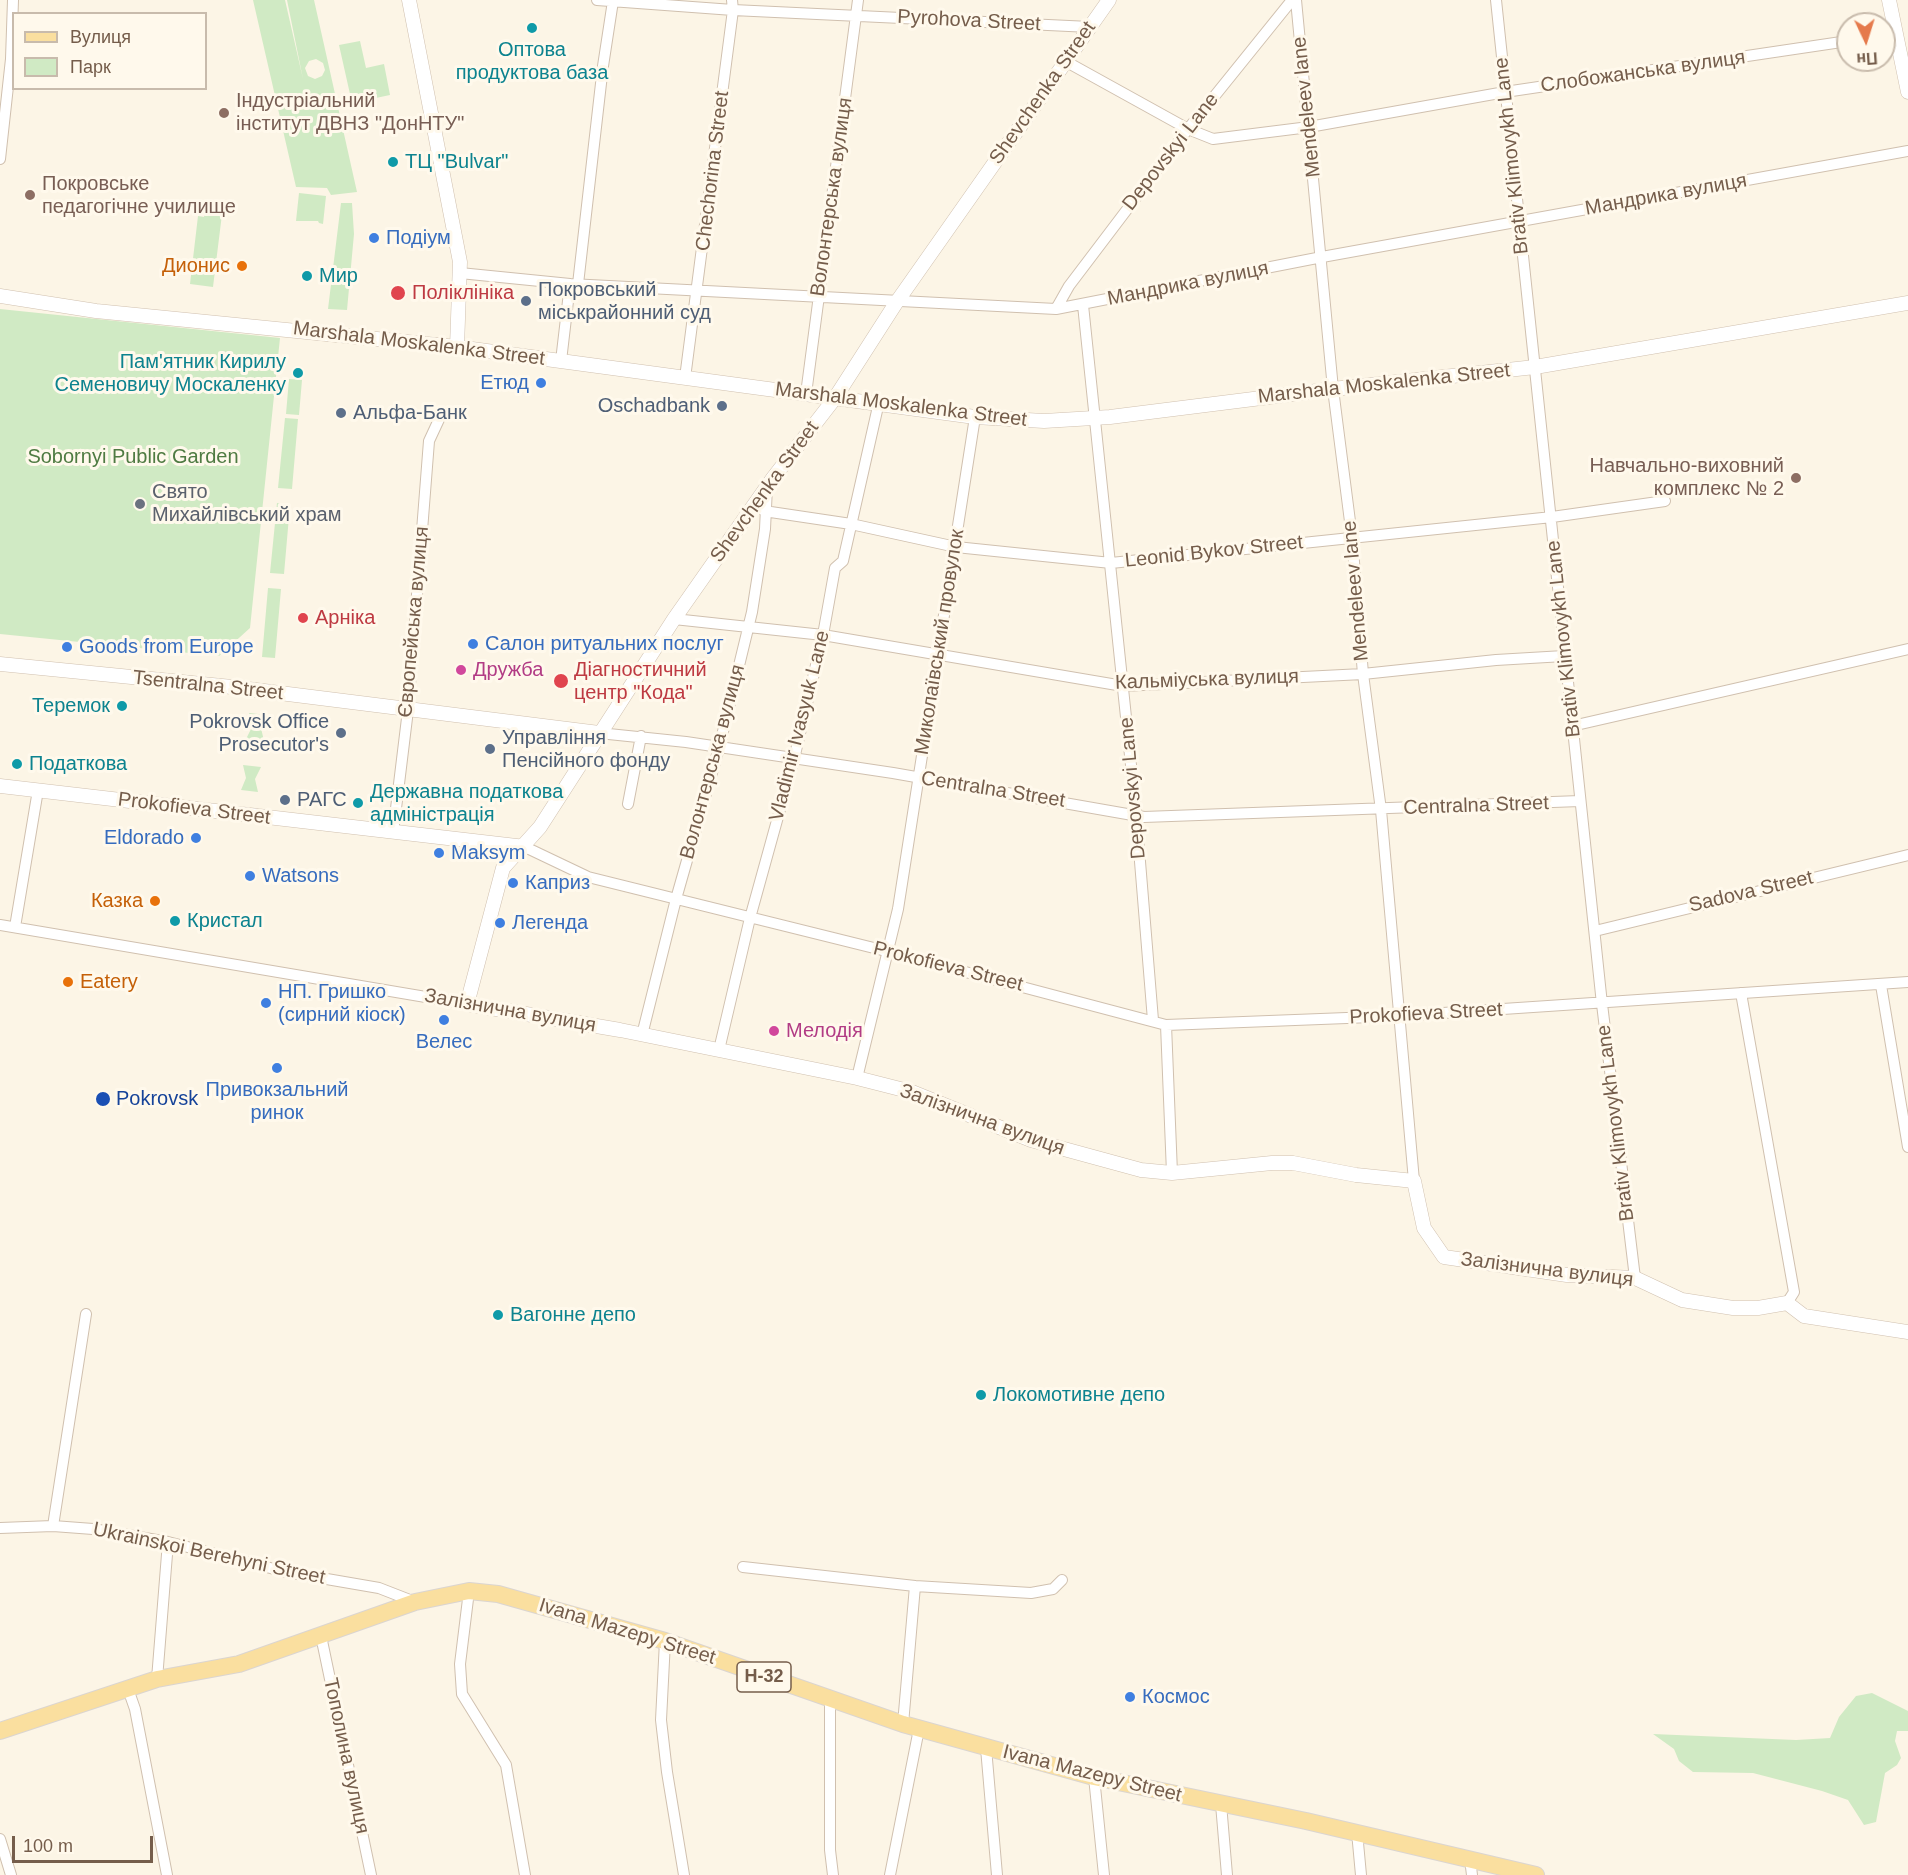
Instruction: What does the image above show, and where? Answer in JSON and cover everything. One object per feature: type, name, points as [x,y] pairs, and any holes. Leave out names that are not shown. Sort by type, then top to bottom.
[{"type":"main road","name":"Ivana Mazepy Street","points":[[0,1731],[157,1679],[239,1664],[415,1602],[469,1592],[498,1594],[665,1641],[830,1700],[986,1748],[1094,1777],[1357,1832],[1471,1867],[1536,1875]]},
{"type":"street","points":[[409,0],[456,236],[460,273],[458,347]]},
{"type":"street","name":"Pyrohova Street","points":[[597,0],[732,5],[856,16],[1090,27]]},
{"type":"street","name":"Волонтерська вулиця","points":[[806,394],[858,0]]},
{"type":"street","name":"Shevchenka Street","points":[[467,1004],[503,868],[525,847],[540,827],[598,733],[674,619],[766,487],[835,398],[896,303],[1109,0]]},
{"type":"street","name":"Mendeleev lane","points":[[1294,0],[1309,127],[1333,388],[1352,537],[1363,674],[1382,810],[1414,1181]]},
{"type":"street","name":"Depovskyi Lane","points":[[1056,309],[1069,286],[1188,129],[1294,0]]},
{"type":"street","name":"Brativ Klimovykh Lane","points":[[1496,0],[1518,222],[1552,517],[1564,656],[1635,1278]]},
{"type":"street","points":[[561,361],[574,284],[613,1]]},
{"type":"street","name":"Chechorina Street","points":[[685,378],[698,290],[732,5]]},
{"type":"street","points":[[0,159],[12,30]]},
{"type":"street","name":"Слобожанська вулиця","points":[[1065,61],[1188,129],[1213,140],[1309,127],[1505,92],[1836,42]]},
{"type":"street","points":[[1896,53],[1908,92]]},
{"type":"street","name":"Мандрика вулиця","points":[[460,273],[574,284],[896,303],[1056,309],[1322,257],[1908,151]]},
{"type":"street","name":"Marshala Moskalenka Street","points":[[0,296],[96,311],[458,347],[879,402],[975,417],[1044,421],[1095,418],[1333,388],[1535,367],[1908,303]]},
{"type":"street","name":"Depovskyi Lane","points":[[1083,305],[1136,813],[1153,1020]]},
{"type":"street","name":"Vladimir Ivasyuk Lane","points":[[719,1050],[750,918],[794,759],[823,635],[835,568],[843,561],[879,402]]},
{"type":"street","name":"Європейська вулиця","points":[[393,833],[408,710],[429,441],[442,413]]},
{"type":"street","name":"Миколаївський провулок","points":[[857,1078],[898,909],[940,653],[975,417]]},
{"type":"street","name":"Волонтерська вулиця","points":[[642,1035],[676,899],[719,748],[748,628],[765,529],[766,487]]},
{"type":"street","name":"Leonid Bykov Street","points":[[764,511],[851,524],[956,547],[1111,563],[1552,517],[1665,501]]},
{"type":"street","name":"Кальміуська вулиця","points":[[674,619],[823,635],[940,653],[1123,686],[1363,674],[1496,660],[1564,656]]},
{"type":"street","points":[[1572,726],[1908,649]]},
{"type":"street","name":"Centralna Street","points":[[0,664],[232,687],[598,733],[641,736],[918,777],[1144,816],[1382,810],[1580,801]]},
{"type":"street","points":[[628,804],[641,736]]},
{"type":"street","name":"Prokofieva Street","points":[[0,786],[525,847],[588,877],[886,951],[1166,1025],[1398,1016],[1908,982]]},
{"type":"street","points":[[15,927],[38,790]]},
{"type":"street","name":"Sadova Street","points":[[1595,931],[1908,855]]},
{"type":"street","name":"Залізнична вулиця","points":[[0,925],[642,1035],[857,1078],[912,1092],[1031,1140],[1141,1170],[1172,1173],[1293,1163],[1356,1175],[1414,1181],[1424,1228],[1444,1257],[1567,1275],[1635,1278],[1682,1300],[1733,1308],[1758,1308],[1787,1303]]},
{"type":"street","points":[[1881,985],[1908,1147]]},
{"type":"street","points":[[1741,993],[1794,1292],[1787,1303],[1804,1316],[1908,1332]]},
{"type":"street","points":[[1166,1025],[1172,1173]]},
{"type":"street","points":[[53,1526],[87,1314]]},
{"type":"street","name":"Ukrainskoi Berehyni Street","points":[[0,1528],[53,1526],[93,1529],[168,1542],[286,1572],[379,1588],[415,1602]]},
{"type":"street","points":[[157,1679],[168,1542]]},
{"type":"street","points":[[742,1567],[915,1586],[1031,1593],[1053,1589],[1062,1580]]},
{"type":"street","points":[[890,1875],[911,1726],[915,1586]]},
{"type":"street","points":[[469,1592],[459,1680],[462,1694],[506,1765],[525,1875]]},
{"type":"street","name":"Тополина вулиця","points":[[321,1636],[371,1875]]},
{"type":"street","points":[[665,1641],[661,1720],[684,1875]]},
{"type":"street","points":[[128,1689],[135,1709],[167,1875]]},
{"type":"street","points":[[830,1700],[830,1850],[833,1875]]},
{"type":"street","points":[[986,1748],[996,1875]]},
{"type":"street","points":[[1094,1777],[1104,1875]]},
{"type":"street","points":[[1221,1804],[1227,1875]]},
{"type":"street","points":[[1357,1832],[1361,1875]]},
{"type":"street","points":[[0,1839],[11,1875]]},
{"type":"green space","points":[[253,0],[285,0],[303,79],[287,0],[314,0],[357,192],[331,195],[327,188],[296,187]],"holes":[[[316,59],[323,63],[325,70],[322,76],[315,79],[308,76],[305,68],[309,61]]]},
{"type":"green space","points":[[360,41],[366,68],[384,64],[390,95],[352,103],[339,45]]},
{"type":"green space","points":[[299,193],[326,196],[323,224],[318,221],[296,221]]},
{"type":"green space","points":[[341,203],[352,203],[354,234],[347,310],[328,309]]},
{"type":"green space","points":[[206,204],[223,206],[213,287],[190,284],[198,216],[204,217]]},
{"type":"green space","name":"Sobornyi Public Garden","points":[[0,309],[280,338],[250,628],[219,656],[0,634]]},
{"type":"green space","points":[[289,379],[302,380],[299,415],[286,414]]},
{"type":"green space","points":[[285,418],[298,419],[292,489],[278,488]]},
{"type":"green space","points":[[277,503],[290,505],[284,574],[270,573]]},
{"type":"green space","points":[[268,588],[281,589],[275,658],[262,657]]},
{"type":"green space","points":[[249,713],[267,715],[261,728],[264,741],[246,739],[252,727]]},
{"type":"green space","points":[[243,765],[261,767],[255,779],[258,792],[241,790],[246,778]]},
{"type":"green space","points":[[1872,1693],[1908,1711],[1908,1731],[1897,1731],[1895,1741],[1901,1758],[1897,1765],[1885,1773],[1876,1822],[1864,1825],[1848,1800],[1822,1791],[1753,1773],[1693,1772],[1679,1761],[1674,1749],[1653,1734],[1796,1740],[1830,1738],[1839,1717],[1856,1696]]},
{"type":"place","name":"Оптова продуктова база","points":[[532,28]]},
{"type":"place","name":"Індустріальний інститут ДВНЗ \"ДонНТУ\"","points":[[224,113]]},
{"type":"place","name":"ТЦ \"Bulvar\"","points":[[393,162]]},
{"type":"place","name":"Покровське педагогічне училище","points":[[30,195]]},
{"type":"place","name":"Подіум","points":[[374,238]]},
{"type":"place","name":"Дионис","points":[[242,266]]},
{"type":"place","name":"Мир","points":[[307,276]]},
{"type":"place","name":"Поліклініка","points":[[398,293]]},
{"type":"place","name":"Покровський міськрайонний суд","points":[[526,301]]},
{"type":"place","name":"Пам'ятник Кирилу Семеновичу Москаленку","points":[[298,373]]},
{"type":"place","name":"Етюд","points":[[541,383]]},
{"type":"place","name":"Oschadbank","points":[[722,406]]},
{"type":"place","name":"Альфа-Банк","points":[[341,413]]},
{"type":"place","name":"Навчально-виховний комплекс № 2","points":[[1796,478]]},
{"type":"place","name":"Свято Михайлівський храм","points":[[140,504]]},
{"type":"place","name":"Арніка","points":[[303,618]]},
{"type":"place","name":"Салон ритуальних послуг","points":[[473,644]]},
{"type":"place","name":"Goods from Europe","points":[[67,647]]},
{"type":"place","name":"Дружба","points":[[461,670]]},
{"type":"place","name":"Діагностичний центр \"Кода\"","points":[[561,681]]},
{"type":"place","name":"Теремок","points":[[122,706]]},
{"type":"place","name":"Pokrovsk Office Prosecutor's","points":[[341,733]]},
{"type":"place","name":"Управління Пенсійного фонду","points":[[490,749]]},
{"type":"place","name":"Податкова","points":[[17,764]]},
{"type":"place","name":"РАГС","points":[[285,800]]},
{"type":"place","name":"Державна податкова адміністрація","points":[[358,803]]},
{"type":"place","name":"Eldorado","points":[[196,838]]},
{"type":"place","name":"Maksym","points":[[439,853]]},
{"type":"place","name":"Watsons","points":[[250,876]]},
{"type":"place","name":"Каприз","points":[[513,883]]},
{"type":"place","name":"Казка","points":[[155,901]]},
{"type":"place","name":"Кристал","points":[[175,921]]},
{"type":"place","name":"Легенда","points":[[500,923]]},
{"type":"place","name":"Eatery","points":[[68,982]]},
{"type":"place","name":"НП. Гришко (сирний кіоск)","points":[[266,1003]]},
{"type":"place","name":"Велес","points":[[444,1020]]},
{"type":"place","name":"Мелодія","points":[[774,1031]]},
{"type":"place","name":"Привокзальний ринок","points":[[277,1068]]},
{"type":"place","name":"Pokrovsk","points":[[103,1099]]},
{"type":"place","name":"Вагонне депо","points":[[498,1315]]},
{"type":"place","name":"Локомотивне депо","points":[[981,1395]]},
{"type":"place","name":"Космос","points":[[1130,1697]]}]
